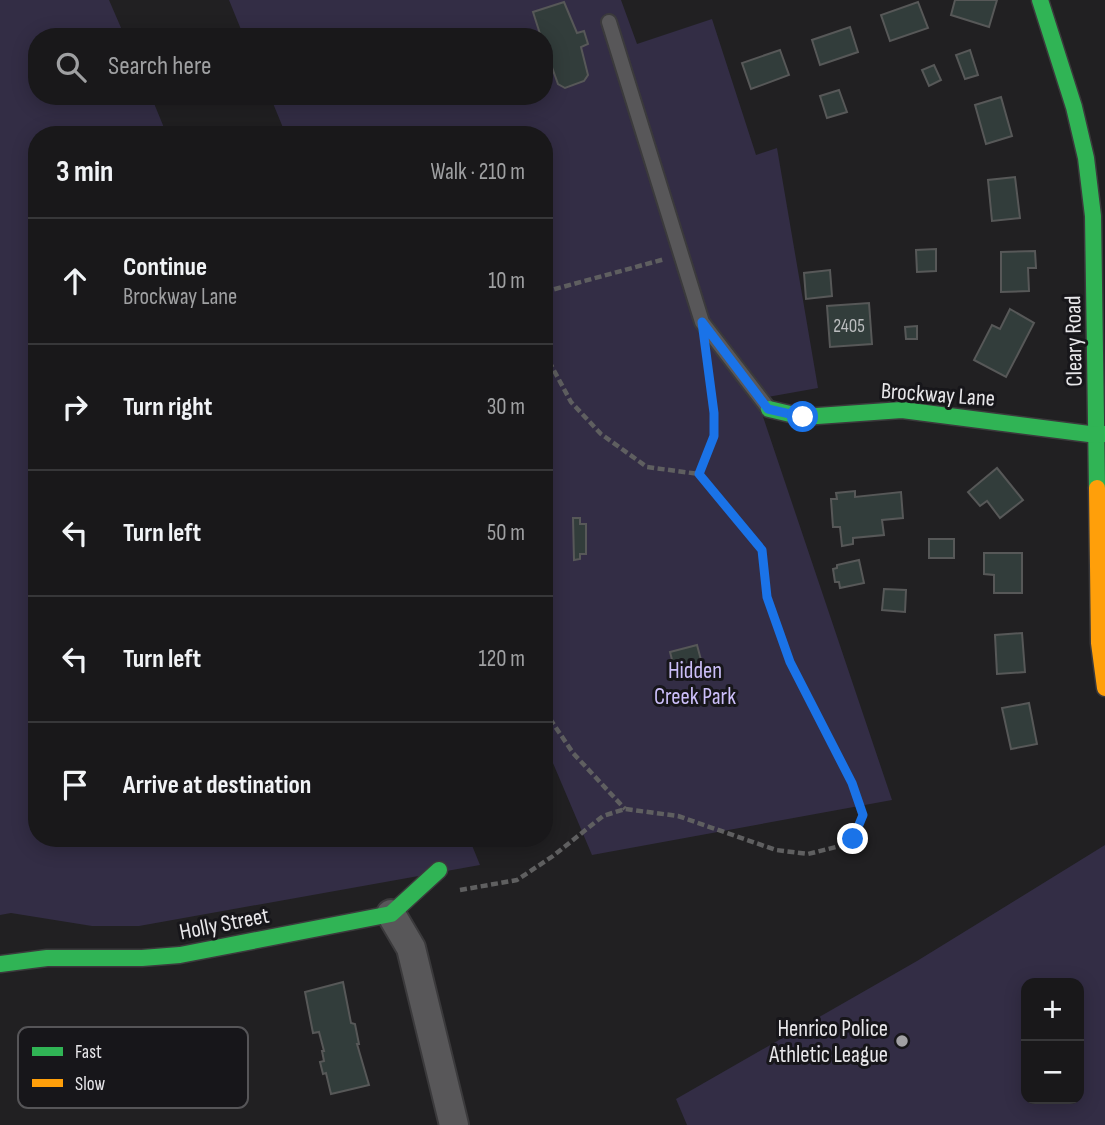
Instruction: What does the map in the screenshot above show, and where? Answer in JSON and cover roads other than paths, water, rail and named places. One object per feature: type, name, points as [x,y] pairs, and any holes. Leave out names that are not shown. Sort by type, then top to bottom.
[{"type":"street","name":"Cleary Road","points":[[1040,0],[1074,107],[1089,181],[1101,435],[1100,643],[1105,688]]},
{"type":"street","name":"Brockway Lane","points":[[768,409],[803,417],[902,410],[1101,435]]},
{"type":"street","points":[[439,870],[391,914],[411,948],[454,1125]]},
{"type":"street","name":"Holly Street","points":[[0,964],[47,958],[180,955],[391,914]]},
{"type":"lane","points":[[610,22],[702,322],[768,409]]},
{"type":"place","name":"Henrico Police Athletic League","points":[[902,1041]]},
{"type":"park label","name":"Hidden Creek Park","points":[[695,683]]}]
